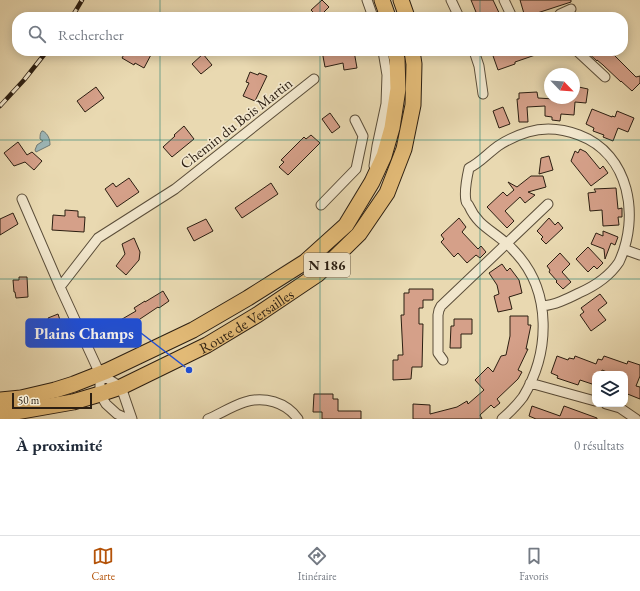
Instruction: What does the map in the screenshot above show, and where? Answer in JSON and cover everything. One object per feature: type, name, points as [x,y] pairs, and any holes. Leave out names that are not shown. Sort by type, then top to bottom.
[{"type":"main road","points":[[382,0],[386,12]]},
{"type":"main road","points":[[401,0],[405,12]]},
{"type":"main road","name":"Route de Versailles","points":[[0,400],[21,398],[74,384],[99,371],[138,356],[193,330],[305,262],[346,225],[372,182],[384,156],[392,128],[398,89],[396,56]]},
{"type":"main road","name":"Route de Versailles","points":[[0,414],[73,402],[121,387],[207,345],[258,316],[318,274],[359,234],[387,193],[404,148],[413,105],[413,56]]},
{"type":"street","points":[[367,0],[371,12]]},
{"type":"street","points":[[451,0],[457,12]]},
{"type":"street","points":[[504,0],[510,12]]},
{"type":"street","points":[[564,12],[571,9]]},
{"type":"street","name":"Route de Versailles","points":[[372,182],[386,104],[387,75],[384,56]]},
{"type":"street","points":[[476,56],[479,66],[483,94]]},
{"type":"street","points":[[582,56],[605,77]]},
{"type":"street","name":"Chemin du Bois Martin","points":[[60,287],[98,238],[175,189],[314,79]]},
{"type":"street","points":[[321,205],[356,170],[363,136],[355,120]]},
{"type":"street","points":[[502,419],[522,398],[537,368],[541,353],[544,330],[542,306],[538,292],[529,272],[517,254],[473,216],[466,201],[466,182],[469,168],[499,146],[513,138],[528,132],[557,130],[572,132],[586,138],[609,154],[619,166],[626,178],[631,192],[633,222],[631,236],[626,250],[619,262],[609,274],[598,283],[570,297],[548,306],[542,306]]},
{"type":"street","points":[[22,198],[60,287],[99,371],[100,394],[106,404],[117,414],[128,419]]},
{"type":"street","points":[[443,360],[438,353],[438,315],[441,306],[548,204]]},
{"type":"street","points":[[626,250],[640,255]]},
{"type":"street","points":[[99,371],[121,387],[132,419]]},
{"type":"street","points":[[530,383],[592,400]]},
{"type":"street","points":[[208,419],[245,402],[261,400],[274,402],[288,408],[298,419]]},
{"type":"street","points":[[616,407],[636,419]]},
{"type":"water","points":[[42,131],[47,135],[50,145],[36,152],[35,150],[37,145],[43,141],[40,139],[40,134]]},
{"type":"building","points":[[322,0],[329,7],[324,12],[313,12],[311,10]]},
{"type":"building","points":[[471,0],[493,0],[499,12],[476,12]]},
{"type":"building","points":[[520,0],[571,0],[571,2],[540,12],[524,12]]},
{"type":"building","points":[[123,56],[150,56],[144,68],[135,63],[134,65],[122,58]]},
{"type":"building","points":[[201,56],[205,56],[212,65],[201,74],[192,64]]},
{"type":"building","points":[[323,56],[355,56],[357,68],[344,70],[343,63],[325,67]]},
{"type":"building","points":[[493,56],[532,56],[515,62],[515,64],[498,70]]},
{"type":"building","points":[[592,56],[615,56],[636,77],[640,76],[640,83],[632,91]]},
{"type":"building","points":[[250,72],[267,76],[255,101],[243,96],[249,83],[246,82]]},
{"type":"building","points":[[96,87],[104,98],[85,112],[77,101]]},
{"type":"building","points":[[580,87],[588,89],[586,103],[580,102]]},
{"type":"building","points":[[537,92],[538,98],[544,98],[544,104],[575,104],[574,115],[561,114],[560,121],[552,120],[552,117],[545,116],[545,106],[527,107],[528,122],[519,122],[517,99],[519,99],[519,93]]},
{"type":"building","points":[[503,107],[510,124],[499,128],[493,111]]},
{"type":"building","points":[[592,109],[612,117],[615,117],[617,111],[634,118],[628,132],[618,128],[613,141],[603,137],[604,135],[593,131],[594,128],[586,124]]},
{"type":"building","points":[[330,113],[340,127],[332,133],[322,119]]},
{"type":"building","points":[[184,126],[194,139],[172,157],[163,147]]},
{"type":"building","points":[[311,135],[320,143],[288,175],[279,167],[284,162],[281,160],[304,137],[306,139]]},
{"type":"building","points":[[18,142],[27,155],[32,152],[42,161],[34,170],[25,162],[14,166],[4,153]]},
{"type":"building","points":[[580,149],[586,152],[600,169],[603,166],[608,173],[591,186],[571,161],[575,151],[578,153]]},
{"type":"building","points":[[549,156],[553,170],[539,174],[541,158]]},
{"type":"building","points":[[531,176],[543,176],[546,187],[528,192],[535,195],[525,203],[520,197],[505,211],[514,221],[507,228],[487,207],[503,192],[507,196],[514,190],[508,182],[517,187]]},
{"type":"building","points":[[129,178],[139,192],[117,207],[105,189],[113,183],[116,187]]},
{"type":"building","points":[[271,183],[278,194],[242,218],[235,208]]},
{"type":"building","points":[[616,188],[618,209],[622,208],[622,217],[618,217],[619,225],[603,226],[602,210],[590,211],[588,193],[596,192],[594,189]]},
{"type":"building","points":[[65,210],[78,211],[78,217],[85,217],[84,232],[52,230],[53,215],[65,216]]},
{"type":"building","points":[[13,213],[18,224],[0,235],[0,219]]},
{"type":"building","points":[[459,218],[466,227],[462,232],[478,249],[481,246],[486,252],[480,258],[476,255],[467,263],[458,253],[454,257],[441,242],[444,239],[441,235]]},
{"type":"building","points":[[549,218],[555,225],[558,222],[563,228],[546,244],[541,239],[543,237],[537,231]]},
{"type":"building","points":[[206,219],[213,231],[194,241],[187,228]]},
{"type":"building","points":[[603,231],[618,237],[615,245],[611,243],[605,259],[604,249],[591,244],[596,233],[603,236]]},
{"type":"building","points":[[134,238],[140,252],[139,260],[126,275],[116,266],[125,254],[122,244]]},
{"type":"building","points":[[588,247],[603,263],[597,269],[594,266],[588,272],[576,259]]},
{"type":"building","points":[[560,253],[570,264],[562,272],[571,282],[563,289],[549,272],[550,270],[547,266]]},
{"type":"building","points":[[502,264],[507,271],[510,268],[519,280],[522,293],[509,297],[512,309],[498,312],[494,296],[499,294],[497,285],[489,273]]},
{"type":"building","points":[[19,277],[27,277],[28,297],[16,298],[13,280],[19,280]]},
{"type":"building","points":[[409,289],[433,289],[433,300],[423,300],[423,308],[419,308],[419,324],[423,324],[422,367],[412,367],[411,379],[393,380],[393,360],[398,360],[398,355],[403,355],[401,315],[404,315],[404,293],[409,293]]},
{"type":"building","points":[[163,291],[169,301],[128,327],[130,330],[112,341],[105,329],[136,311],[134,308]]},
{"type":"building","points":[[600,294],[607,303],[598,310],[606,320],[591,331],[580,315],[584,312],[581,308]]},
{"type":"building","points":[[58,314],[63,329],[65,328],[69,337],[46,346],[43,338],[54,334],[48,318]]},
{"type":"building","points":[[510,316],[528,316],[528,325],[531,325],[526,349],[528,349],[518,370],[522,372],[518,379],[497,399],[500,403],[494,408],[491,405],[480,415],[482,419],[413,419],[413,404],[430,405],[430,414],[457,407],[467,401],[468,404],[484,390],[475,380],[488,367],[493,372],[501,356],[506,355],[510,336]]},
{"type":"building","points":[[454,319],[472,319],[472,334],[461,334],[461,348],[450,348],[451,326],[454,326]]},
{"type":"building","points":[[557,356],[568,360],[569,358],[574,359],[575,356],[596,364],[598,359],[602,360],[604,356],[627,364],[628,361],[640,365],[640,376],[636,386],[640,387],[640,399],[628,394],[628,371],[592,371],[592,384],[580,380],[578,385],[557,378],[558,376],[551,373]]},
{"type":"building","points":[[314,394],[333,394],[333,399],[338,399],[338,411],[361,411],[361,419],[322,419],[322,412],[313,412]]},
{"type":"building","points":[[532,406],[560,416],[564,406],[597,419],[536,419],[529,416]]},
{"type":"railway","points":[[75,12],[82,0]]},
{"type":"railway","points":[[0,106],[24,80],[43,56]]},
{"type":"place","name":"Plains Champs","points":[[189,370]]}]
